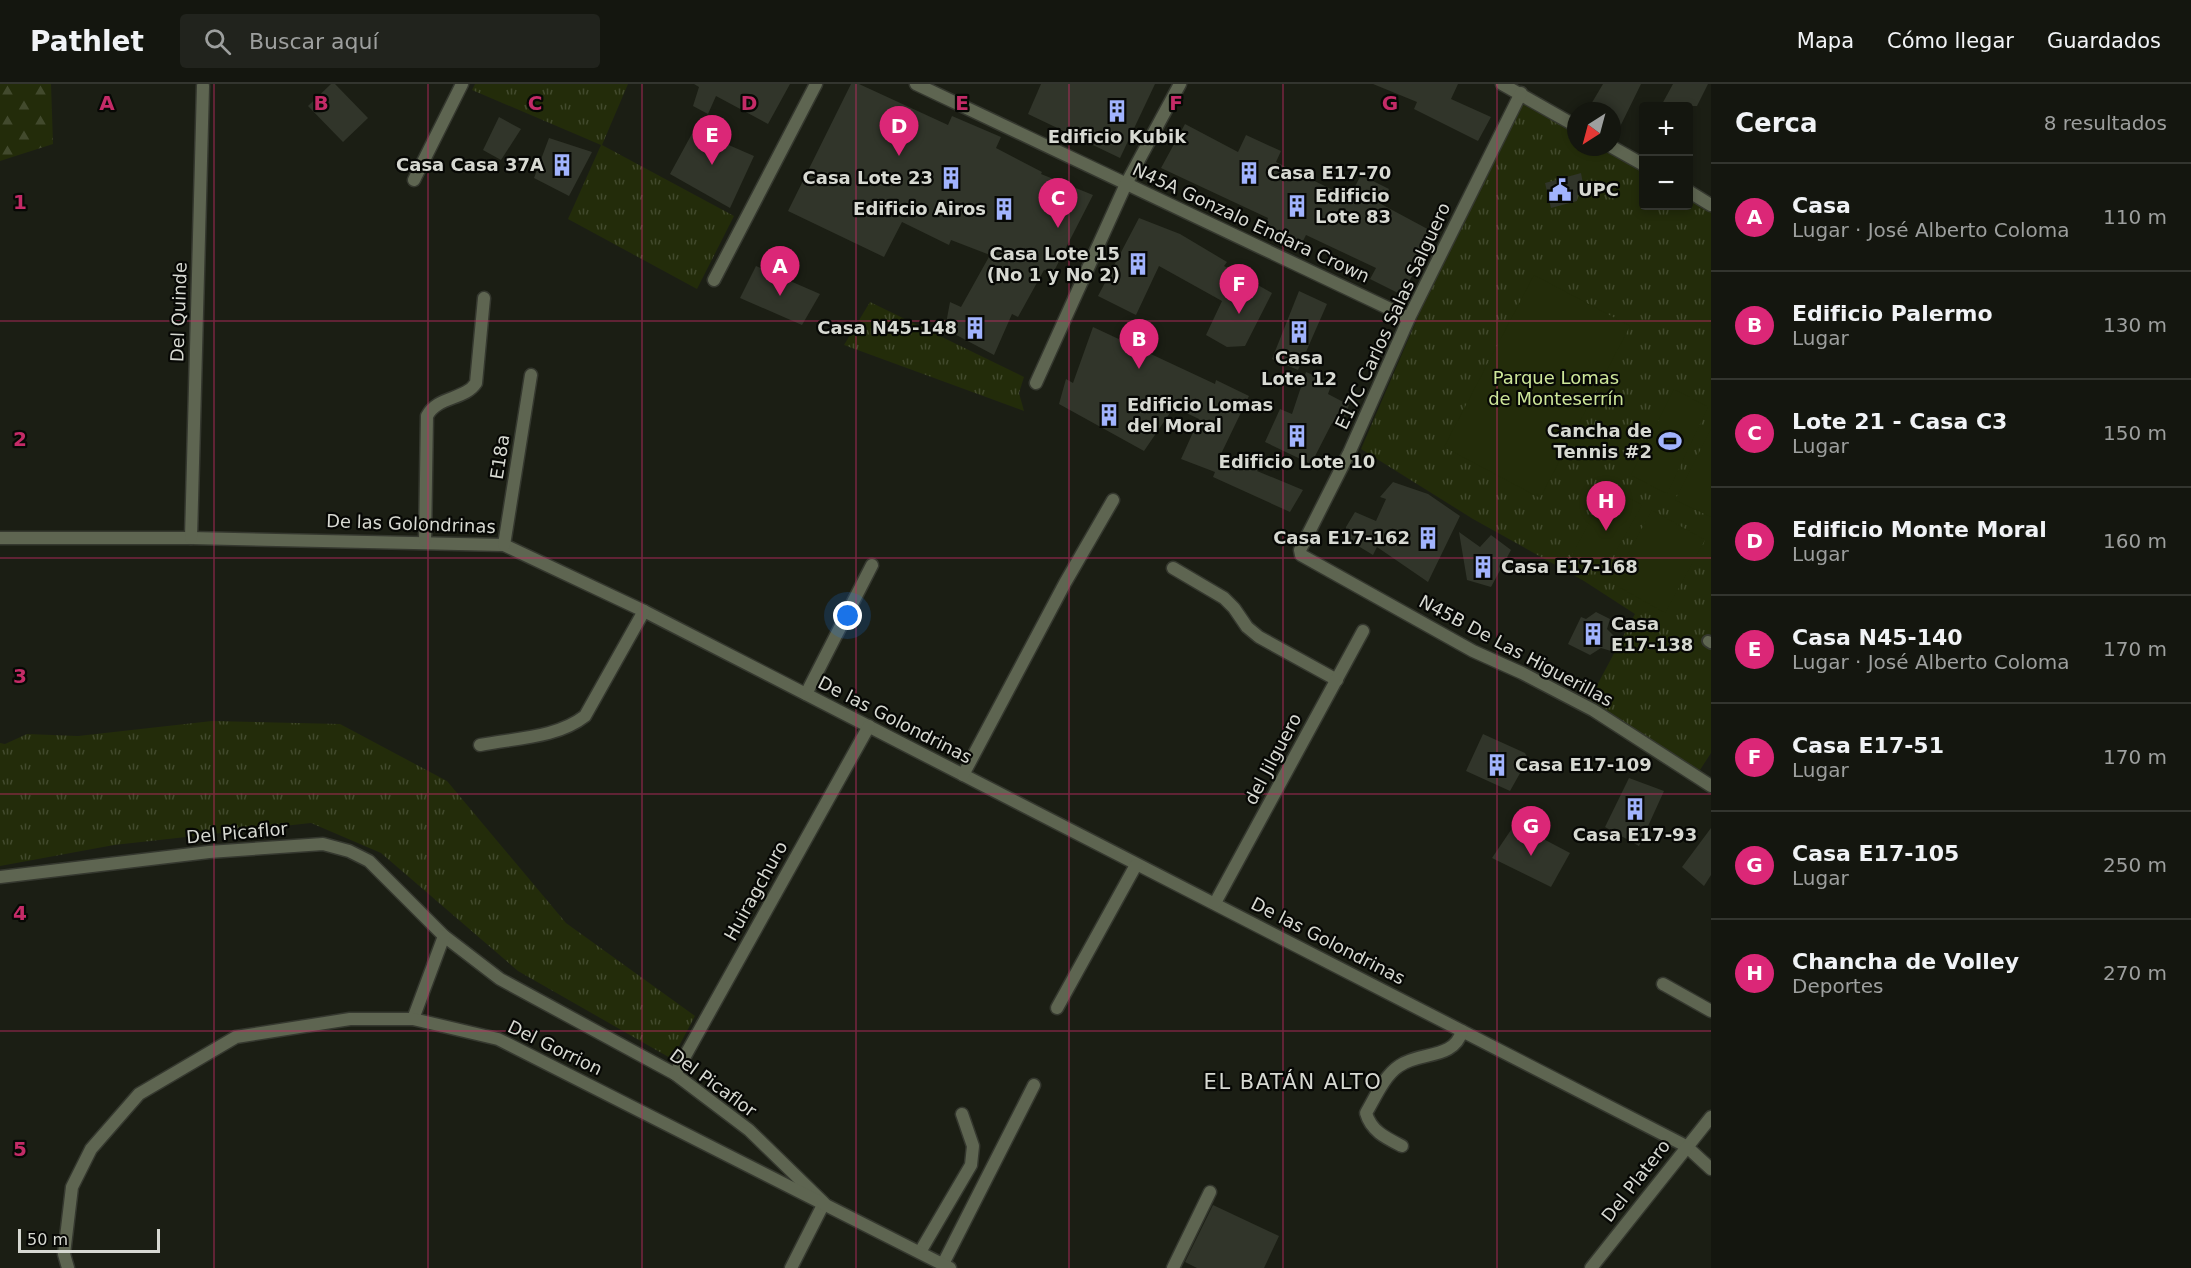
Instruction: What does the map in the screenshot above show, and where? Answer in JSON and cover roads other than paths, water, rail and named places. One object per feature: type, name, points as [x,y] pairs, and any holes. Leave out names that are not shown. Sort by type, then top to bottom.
[{"type":"street","points":[[414,180],[462,84]]},
{"type":"street","points":[[714,280],[816,84]]},
{"type":"street","name":"N45A Gonzalo Endara Crown","points":[[916,84],[1409,318]]},
{"type":"street","points":[[1036,383],[1126,184],[1180,84]]},
{"type":"street","points":[[1502,84],[1567,121]]},
{"type":"street","name":"Del Quinde","points":[[191,538],[203,86]]},
{"type":"street","name":"E17C Carlos Salas Salguero","points":[[1300,555],[1300,550],[1349,453],[1409,318],[1521,93]]},
{"type":"street","points":[[1621,152],[1639,162]]},
{"type":"street","points":[[1693,194],[1711,205]]},
{"type":"street","points":[[425,541],[427,416],[437,404],[469,390],[476,383],[484,298]]},
{"type":"street","name":"E18a","points":[[504,545],[531,375]]},
{"type":"street","points":[[963,775],[1065,583],[1113,500]]},
{"type":"street","name":"De las Golondrinas","points":[[0,538],[425,541],[504,545],[644,611],[1686,1146],[1711,1169]]},
{"type":"street","name":"N45B De Las Higuerillas","points":[[1300,555],[1473,651],[1522,673],[1593,710],[1711,786]]},
{"type":"street","points":[[806,694],[872,565]]},
{"type":"street","points":[[1173,568],[1189,575],[1224,598],[1247,627],[1259,637],[1337,680]]},
{"type":"street","points":[[480,745],[571,727],[585,716],[644,611]]},
{"type":"street","name":"del Jilguero","points":[[1215,903],[1363,631]]},
{"type":"street","name":"Huiragchuro","points":[[675,1074],[869,726]]},
{"type":"street","name":"Del Picaflor","points":[[0,877],[209,852],[323,844],[349,851],[369,861],[444,936],[500,980],[675,1074],[749,1130],[824,1203]]},
{"type":"street","points":[[1057,1008],[1136,865]]},
{"type":"street","points":[[413,1019],[444,936]]},
{"type":"street","points":[[1663,984],[1711,1011]]},
{"type":"street","name":"Del Gorrion","points":[[68,1268],[64,1254],[72,1187],[91,1149],[139,1094],[236,1037],[350,1019],[413,1019],[498,1039],[947,1266]]},
{"type":"street","points":[[1402,1146],[1384,1137],[1369,1123],[1366,1113],[1387,1078],[1399,1065],[1451,1048],[1459,1042],[1462,1031]]},
{"type":"street","points":[[947,1266],[1034,1085]]},
{"type":"street","points":[[920,1252],[971,1165],[973,1146],[962,1114]]},
{"type":"street","name":"Del Platero","points":[[1591,1268],[1711,1117]]},
{"type":"street","points":[[1173,1268],[1210,1192]]},
{"type":"street","points":[[791,1268],[824,1203]]},
{"type":"place","name":"Edificio Kubik","points":[[1117,111]]},
{"type":"place","name":"Edificio Monte Moral","points":[[899,156]]},
{"type":"place","name":"Casa Casa 37A","points":[[562,165]]},
{"type":"place","name":"Casa N45-140","points":[[712,165]]},
{"type":"place","name":"Casa E17-70","points":[[1249,173]]},
{"type":"place","name":"Casa Lote 23","points":[[951,178]]},
{"type":"place","name":"UPC","points":[[1560,190]]},
{"type":"place","name":"Edificio Lote 83","points":[[1297,206]]},
{"type":"place","name":"Edificio Airos","points":[[1004,209]]},
{"type":"place","name":"Lote 21 - Casa C3","points":[[1058,228]]},
{"type":"place","name":"Casa Lote 15 (No 1 y No 2)","points":[[1138,264]]},
{"type":"place","name":"Casa","points":[[780,296]]},
{"type":"place","name":"Casa E17-51","points":[[1239,314]]},
{"type":"place","name":"Casa N45-148","points":[[975,328]]},
{"type":"place","name":"Casa Lote 12","points":[[1299,332]]},
{"type":"place","name":"Edificio Palermo","points":[[1139,369]]},
{"type":"place","name":"Edificio Lomas del Moral","points":[[1109,415]]},
{"type":"place","name":"Edificio Lote 10","points":[[1297,436]]},
{"type":"place","name":"Cancha de Tennis #2","points":[[1670,441]]},
{"type":"place","name":"Chancha de Volley","points":[[1606,531]]},
{"type":"place","name":"Casa E17-162","points":[[1428,538]]},
{"type":"place","name":"Casa E17-168","points":[[1483,567]]},
{"type":"place","name":"Casa E17-138","points":[[1593,634]]},
{"type":"place","name":"Casa E17-109","points":[[1497,765]]},
{"type":"place","name":"Casa E17-93","points":[[1635,809]]},
{"type":"place","name":"Casa E17-105","points":[[1531,856]]},
{"type":"district","name":"EL BATÁN ALTO","points":[[1293,1082]]},
{"type":"park label","name":"Parque Lomas de Monteserrín","points":[[1556,388]]}]
